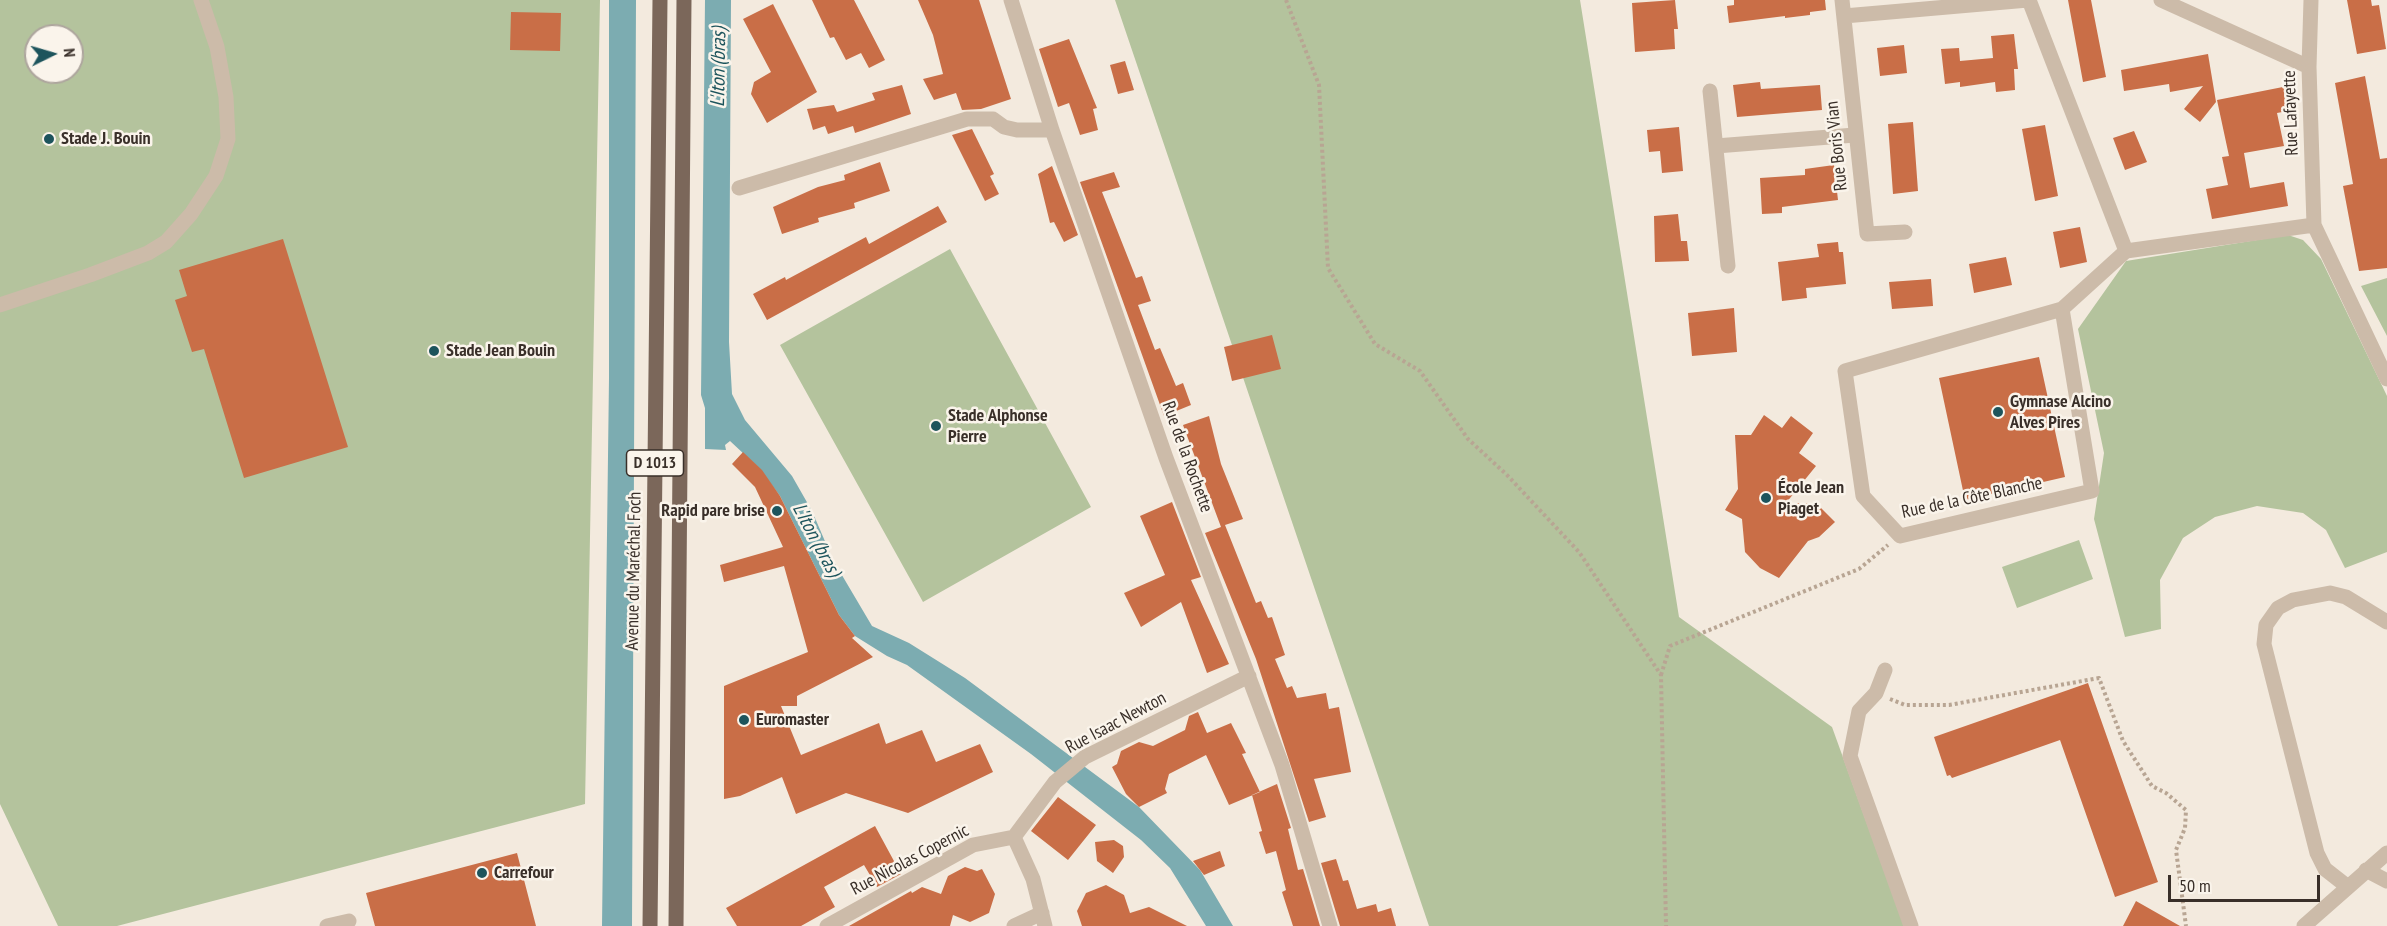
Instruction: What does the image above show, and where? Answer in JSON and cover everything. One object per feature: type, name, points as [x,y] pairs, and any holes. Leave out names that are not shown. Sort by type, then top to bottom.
[{"type":"main road","name":"Avenue du Maréchal Foch","points":[[650,926],[660,0]]},
{"type":"main road","name":"D 1013","points":[[676,926],[684,0]]},
{"type":"street","points":[[0,304],[90,276],[148,253],[166,242],[198,204],[216,177],[228,139],[226,97],[217,47],[201,0]]},
{"type":"street","name":"Rue de la Rochette","points":[[1011,0],[1052,130],[1166,458],[1282,765],[1330,926]]},
{"type":"street","points":[[1843,8],[2028,0],[2126,251],[2314,225],[2387,379]]},
{"type":"street","points":[[2161,0],[2309,67]]},
{"type":"street","name":"Rue Lafayette","points":[[2312,0],[2309,67],[2314,225]]},
{"type":"street","name":"Rue Boris Vian","points":[[1843,8],[1867,234],[1905,232]]},
{"type":"street","points":[[1710,91],[1728,266]]},
{"type":"street","points":[[739,188],[967,119],[993,119],[1004,128],[1017,130],[1052,130]]},
{"type":"street","points":[[1716,146],[1855,135]]},
{"type":"street","name":"Rue de la Côte Blanche","points":[[2062,309],[2092,490],[1900,536],[1863,496],[1845,371],[2062,309],[2126,251]]},
{"type":"street","points":[[2348,887],[2325,869],[2317,853],[2264,644],[2266,625],[2278,608],[2293,600],[2330,593],[2346,597],[2387,622]]},
{"type":"street","points":[[1885,670],[1876,693],[1859,711],[1850,756],[1911,926]]},
{"type":"street","name":"Rue Isaac Newton","points":[[1014,837],[1055,782],[1085,757],[1249,676]]},
{"type":"street","points":[[1014,837],[1033,879],[1044,919],[1014,926]]},
{"type":"street","name":"Rue Nicolas Copernic","points":[[827,926],[973,844],[1014,837]]},
{"type":"street","points":[[2304,926],[2387,853]]},
{"type":"street","points":[[2366,870],[2387,881]]},
{"type":"street","points":[[327,926],[349,921]]},
{"type":"path","points":[[1286,0],[1319,85],[1328,268],[1375,344],[1419,371],[1468,439],[1507,475],[1579,552],[1661,675]]},
{"type":"path","points":[[1666,926],[1661,675],[1670,646],[1859,569],[1900,536]]},
{"type":"path","points":[[1876,693],[1905,705],[1949,705],[2100,678],[2122,741],[2152,786],[2166,793],[2186,810],[2185,828],[2176,850],[2186,926]]},
{"type":"green space","points":[[0,0],[600,0],[585,804],[117,926],[58,926],[0,804]]},
{"type":"green space","points":[[1115,0],[1580,0],[1679,617],[1832,727],[1904,926],[1429,926]]},
{"type":"green space","points":[[2288,235],[2303,240],[2321,259],[2387,396],[2387,552],[2345,568],[2326,530],[2303,513],[2257,506],[2215,517],[2183,538],[2160,580],[2161,629],[2125,637],[2094,519],[2104,453],[2078,329],[2126,261]]},
{"type":"green space","name":"Stade Alphonse Pierre","points":[[950,249],[1091,507],[923,602],[780,345]]},
{"type":"green space","points":[[2387,278],[2387,336],[2361,286]]},
{"type":"green space","points":[[2079,540],[2093,579],[2017,608],[2002,567]]},
{"type":"water","points":[[609,0],[636,0],[632,926],[602,926],[609,378]]},
{"type":"water","name":"L'Iton (bras)","points":[[705,0],[731,0],[729,342],[732,394],[745,420],[792,476],[812,511],[833,560],[872,626],[909,643],[965,678],[1139,807],[1200,870],[1233,926],[1206,926],[1170,868],[1141,840],[1031,754],[907,665],[887,656],[855,636],[839,615],[780,496],[759,468],[730,441],[725,445],[726,450],[705,449],[705,408],[701,395]]},
{"type":"building","points":[[812,0],[854,0],[885,60],[869,68],[861,53],[846,60],[834,37],[830,38]]},
{"type":"building","points":[[918,0],[979,0],[1011,99],[981,109],[962,110],[956,93],[934,100],[923,79],[943,74],[933,35]]},
{"type":"building","points":[[1675,0],[1678,29],[1674,29],[1675,49],[1635,52],[1632,3]]},
{"type":"building","points":[[1734,0],[1825,0],[1826,10],[1810,12],[1810,15],[1729,23],[1727,6],[1734,5]]},
{"type":"building","points":[[2068,0],[2091,0],[2106,77],[2083,82]]},
{"type":"building","points":[[2347,0],[2371,0],[2372,6],[2379,5],[2386,49],[2357,54]]},
{"type":"building","points":[[773,4],[817,92],[767,123],[751,94],[754,82],[771,72],[743,19]]},
{"type":"building","points":[[511,12],[561,13],[560,51],[510,50]]},
{"type":"building","points":[[2014,34],[2018,69],[2014,69],[2015,90],[1996,92],[1995,82],[1960,87],[1960,82],[1945,84],[1941,49],[1959,48],[1960,61],[1993,58],[1991,36]]},
{"type":"building","points":[[1069,39],[1097,108],[1093,109],[1098,130],[1080,135],[1069,103],[1058,107],[1039,49]]},
{"type":"building","points":[[1904,45],[1907,73],[1880,76],[1877,48]]},
{"type":"building","points":[[2208,54],[2216,102],[2200,122],[2184,109],[2203,86],[2170,92],[2169,84],[2124,91],[2121,70]]},
{"type":"building","points":[[1125,61],[1134,90],[1118,94],[1110,65]]},
{"type":"building","points":[[2365,76],[2380,159],[2387,158],[2387,268],[2359,271],[2343,186],[2353,184],[2335,83]]},
{"type":"building","points":[[1760,82],[1761,89],[1820,85],[1822,110],[1737,117],[1733,85]]},
{"type":"building","points":[[902,85],[911,114],[855,133],[853,126],[828,134],[825,126],[813,130],[807,109],[834,105],[837,112],[875,100],[872,93]]},
{"type":"building","points":[[2293,85],[2298,109],[2277,113],[2284,146],[2244,153],[2250,188],[2284,182],[2288,206],[2212,219],[2206,189],[2228,185],[2222,157],[2229,156],[2217,100]]},
{"type":"building","points":[[1913,122],[1918,191],[1893,194],[1888,124]]},
{"type":"building","points":[[2045,125],[2058,196],[2035,201],[2022,129]]},
{"type":"building","points":[[1679,127],[1683,171],[1662,173],[1660,151],[1649,152],[1647,130]]},
{"type":"building","points":[[972,129],[994,174],[990,176],[999,194],[985,201],[952,135]]},
{"type":"building","points":[[2134,131],[2147,162],[2125,170],[2113,138]]},
{"type":"building","points":[[880,162],[890,191],[854,203],[855,208],[818,218],[819,222],[782,234],[773,207],[818,187],[845,180],[844,175]]},
{"type":"building","points":[[1834,165],[1838,200],[1782,207],[1782,213],[1762,214],[1760,178],[1805,175],[1805,169]]},
{"type":"building","points":[[1052,166],[1078,235],[1064,242],[1054,222],[1050,223],[1038,174]]},
{"type":"building","points":[[1114,172],[1120,187],[1102,192],[1136,278],[1142,276],[1151,301],[1138,305],[1155,350],[1160,348],[1176,386],[1183,383],[1191,405],[1164,416],[1080,182]]},
{"type":"building","points":[[938,206],[947,222],[767,320],[753,294],[785,277],[786,280],[866,237],[869,244]]},
{"type":"building","points":[[1678,214],[1681,241],[1687,241],[1689,261],[1655,262],[1654,216]]},
{"type":"building","points":[[2080,227],[2087,262],[2060,268],[2053,232]]},
{"type":"building","points":[[283,239],[348,447],[244,478],[204,349],[192,352],[175,300],[187,296],[179,270]]},
{"type":"building","points":[[1838,242],[1839,252],[1843,252],[1846,284],[1806,288],[1807,298],[1782,301],[1778,262],[1819,257],[1817,244]]},
{"type":"building","points":[[2006,257],[2012,285],[1974,293],[1969,264]]},
{"type":"building","points":[[1931,279],[1933,306],[1892,309],[1889,282]]},
{"type":"building","points":[[1734,308],[1737,352],[1692,356],[1688,313]]},
{"type":"building","points":[[1272,335],[1281,369],[1232,381],[1224,347]]},
{"type":"building","name":"Gymnase Alcino Alves Pires","points":[[2039,357],[2065,477],[1965,500],[1939,378]]},
{"type":"building","name":"École Jean Piaget","points":[[1764,415],[1782,428],[1791,416],[1813,433],[1799,453],[1816,466],[1786,503],[1816,503],[1835,522],[1819,537],[1808,541],[1779,578],[1760,568],[1745,552],[1742,519],[1725,510],[1738,489],[1735,435],[1751,435]]},
{"type":"building","points":[[1209,416],[1221,464],[1243,519],[1225,525],[1256,603],[1261,601],[1268,618],[1272,617],[1285,655],[1275,659],[1287,688],[1292,686],[1297,698],[1326,693],[1329,709],[1339,707],[1351,772],[1314,779],[1326,817],[1309,822],[1256,659],[1205,533],[1221,527],[1183,425]]},
{"type":"building","points":[[743,452],[762,470],[780,496],[839,615],[855,636],[852,638],[873,657],[797,696],[797,706],[781,706],[801,755],[879,723],[886,744],[922,730],[936,762],[980,744],[993,772],[908,813],[846,793],[796,814],[782,777],[740,796],[724,799],[724,686],[808,652],[784,566],[724,582],[720,565],[783,547],[755,487],[732,464]]},
{"type":"building","points":[[1172,502],[1201,577],[1191,580],[1229,664],[1207,673],[1181,602],[1141,627],[1124,593],[1165,575],[1140,516]]},
{"type":"building","points":[[2088,683],[2158,882],[2115,897],[2060,740],[1952,778],[1950,775],[1947,776],[1934,737]]},
{"type":"building","points":[[1198,712],[1207,733],[1231,723],[1246,753],[1242,754],[1260,792],[1229,805],[1206,755],[1169,774],[1165,789],[1167,793],[1139,807],[1126,794],[1112,767],[1117,764],[1121,751],[1139,742],[1153,746],[1185,730],[1189,716]]},
{"type":"building","points":[[1277,784],[1291,828],[1288,829],[1298,870],[1303,869],[1320,926],[1293,926],[1282,892],[1286,890],[1276,851],[1266,854],[1259,832],[1262,831],[1252,795]]},
{"type":"building","points":[[1058,797],[1096,825],[1068,860],[1031,831]]},
{"type":"building","points":[[875,826],[901,874],[877,887],[864,865],[824,887],[835,907],[801,926],[737,926],[726,908]]},
{"type":"building","points":[[1114,840],[1123,846],[1124,857],[1113,873],[1097,861],[1095,842]]},
{"type":"building","points":[[1220,851],[1225,866],[1204,875],[1193,861]]},
{"type":"building","name":"Carrefour","points":[[517,853],[536,926],[375,926],[366,893]]},
{"type":"building","points":[[1336,859],[1343,881],[1348,880],[1357,909],[1376,904],[1378,912],[1391,908],[1396,926],[1340,926],[1321,863]]},
{"type":"building","points":[[965,867],[977,871],[982,869],[995,894],[989,913],[970,922],[953,915],[950,926],[849,926],[922,887],[941,894],[948,876]]},
{"type":"building","points":[[1106,885],[1124,895],[1130,913],[1149,907],[1187,926],[1082,926],[1077,911],[1086,893]]},
{"type":"building","points":[[2136,901],[2180,926],[2123,926]]},
{"type":"place","name":"Stade J. Bouin","points":[[49,139]]},
{"type":"place","name":"Stade Jean Bouin","points":[[434,351]]},
{"type":"place","name":"Gymnase Alcino Alves Pires","points":[[1998,412]]},
{"type":"place","name":"Stade Alphonse Pierre","points":[[936,426]]},
{"type":"place","name":"École Jean Piaget","points":[[1766,498]]},
{"type":"place","name":"Rapid pare brise","points":[[777,511]]},
{"type":"place","name":"Euromaster","points":[[744,720]]},
{"type":"place","name":"Carrefour","points":[[482,873]]}]
